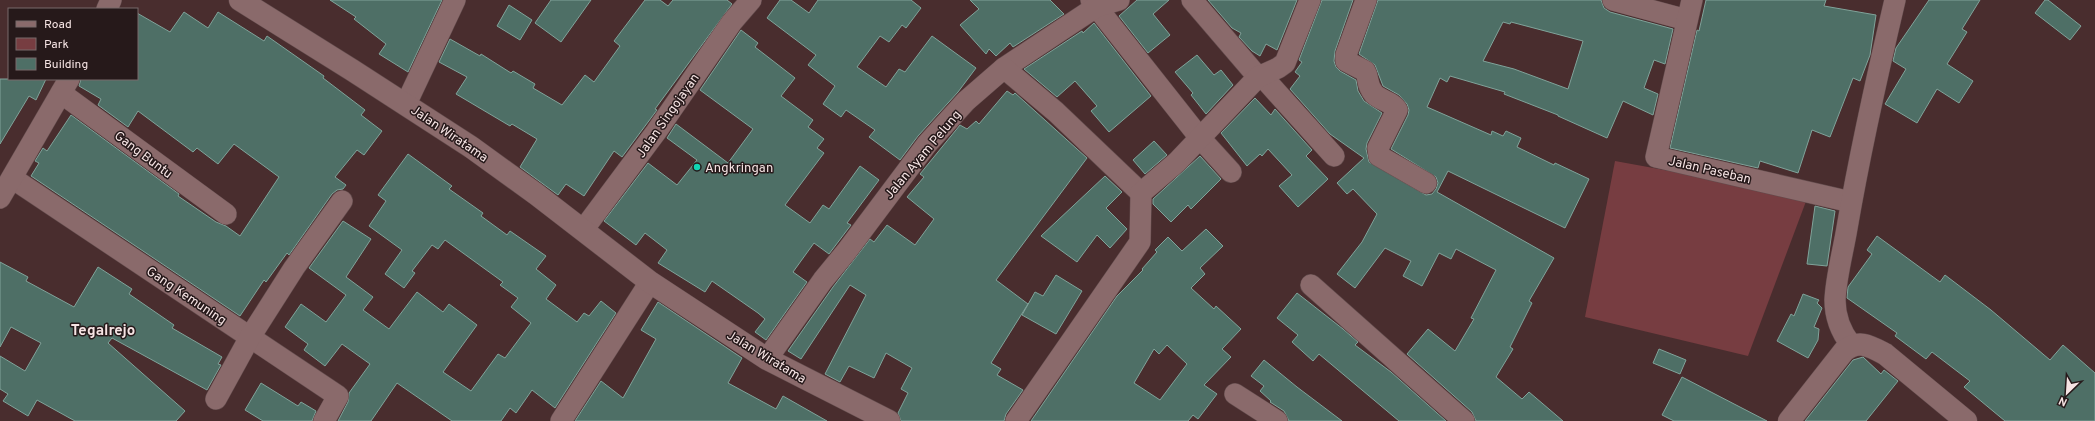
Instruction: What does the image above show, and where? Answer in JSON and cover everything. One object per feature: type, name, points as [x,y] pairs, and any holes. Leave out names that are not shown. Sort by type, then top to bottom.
[{"type":"street","name":"Jalan Wiratama","points":[[240,0],[406,104],[477,151],[650,282],[767,359],[889,421]]},
{"type":"street","points":[[406,104],[455,0]]},
{"type":"street","name":"Jalan Singojayan","points":[[583,230],[656,132],[732,22],[750,0]]},
{"type":"street","name":"Jalan Ayam Pelung","points":[[767,359],[823,280],[846,252],[927,144],[966,101],[1004,68],[1094,4],[1119,0]]},
{"type":"street","points":[[1192,0],[1334,156]]},
{"type":"street","points":[[1141,193],[1177,162],[1260,76],[1278,68],[1285,63],[1310,0]]},
{"type":"street","points":[[1366,0],[1346,55],[1346,61],[1367,72],[1368,85],[1376,96],[1396,107],[1397,110],[1378,148],[1379,156],[1426,183]]},
{"type":"street","points":[[1613,0],[1687,20]]},
{"type":"street","name":"Jalan Paseban","points":[[1692,0],[1656,157],[1851,202]]},
{"type":"street","points":[[1851,345],[1842,334],[1837,318],[1835,300],[1851,202],[1872,96],[1895,0]]},
{"type":"street","points":[[1094,4],[1200,138],[1231,172]]},
{"type":"street","points":[[1004,68],[1056,112],[1141,193],[1140,242],[1016,421]]},
{"type":"street","points":[[0,198],[65,86]]},
{"type":"street","name":"Gang Buntu","points":[[65,86],[226,214]]},
{"type":"street","name":"Gang Kemuning","points":[[12,178],[338,396],[324,421]]},
{"type":"street","points":[[216,399],[250,337],[294,268],[342,201]]},
{"type":"street","points":[[561,421],[650,282]]},
{"type":"street","points":[[1311,285],[1464,421]]},
{"type":"street","points":[[1789,421],[1844,350],[1851,345],[1865,344],[1885,354],[1966,421]]},
{"type":"street","points":[[1235,394],[1277,421]]},
{"type":"green space","points":[[1615,161],[1808,196],[1748,356],[1585,317]]},
{"type":"building","points":[[330,0],[442,0],[408,72],[379,54],[386,44],[354,19],[356,17]]},
{"type":"building","points":[[551,0],[591,0],[561,42],[535,23]]},
{"type":"building","points":[[645,0],[660,0],[668,6],[673,0],[727,0],[732,4],[655,109],[657,110],[622,157],[614,151],[584,196],[566,184],[558,195],[520,167],[537,139],[512,124],[510,126],[456,94],[467,77],[439,62],[450,39],[480,56],[481,54],[511,73],[513,71],[535,84],[533,88],[562,105],[585,75],[594,82],[620,46],[614,41]]},
{"type":"building","points":[[780,0],[791,0],[809,13],[818,0],[911,0],[921,8],[906,28],[902,25],[889,42],[880,36],[857,67],[886,87],[899,69],[905,72],[932,36],[976,68],[958,92],[918,136],[900,160],[869,137],[875,130],[846,110],[841,117],[823,104],[835,86],[808,65],[816,55],[767,18]]},
{"type":"building","points":[[970,0],[1050,0],[1064,14],[1013,47],[1010,43],[996,56],[989,49],[986,54],[960,25],[979,9]]},
{"type":"building","points":[[1137,0],[1169,0],[1153,14],[1170,35],[1148,53],[1119,16]]},
{"type":"building","points":[[1208,0],[1297,0],[1277,50],[1266,44],[1260,56],[1252,51],[1239,37],[1241,33],[1232,28]]},
{"type":"building","points":[[1322,0],[1353,0],[1335,51],[1334,61],[1336,67],[1340,71],[1356,80],[1358,91],[1364,101],[1382,113],[1367,143],[1366,149],[1369,162],[1426,195],[1432,194],[1436,189],[1438,183],[1436,177],[1391,149],[1408,115],[1409,110],[1407,104],[1399,95],[1383,86],[1375,65],[1359,54],[1378,0],[1601,0],[1604,8],[1610,12],[1673,29],[1665,64],[1654,60],[1644,88],[1658,94],[1653,115],[1623,101],[1607,138],[1558,115],[1504,94],[1505,92],[1450,76],[1447,82],[1440,78],[1427,107],[1491,135],[1492,131],[1503,136],[1506,131],[1521,138],[1517,147],[1554,165],[1555,163],[1589,179],[1565,228],[1448,171],[1437,192],[1554,258],[1529,301],[1532,303],[1510,347],[1513,349],[1496,377],[1522,399],[1529,392],[1563,421],[1476,421],[1472,412],[1407,354],[1428,329],[1455,351],[1474,319],[1471,318],[1496,270],[1456,249],[1451,259],[1439,253],[1422,286],[1403,276],[1411,261],[1385,248],[1355,288],[1337,274],[1362,242],[1377,214],[1353,189],[1347,194],[1337,183],[1364,158],[1330,134],[1290,89],[1300,76],[1295,72],[1302,62],[1299,60]],"holes":[[[1503,22],[1510,24],[1511,22],[1583,41],[1568,89],[1514,69],[1483,61]]]},
{"type":"building","points":[[1706,0],[1826,0],[1824,6],[1876,15],[1870,55],[1860,81],[1853,78],[1830,137],[1812,130],[1798,173],[1760,161],[1758,168],[1670,148],[1697,30],[1699,31]]},
{"type":"building","points":[[1929,0],[1980,0],[1962,29],[1967,32],[1947,64],[1973,81],[1959,103],[1937,89],[1917,123],[1885,104],[1906,69],[1893,61],[1896,48]]},
{"type":"building","points":[[2045,0],[2048,0],[2081,26],[2070,40],[2035,13]]},
{"type":"building","points":[[509,5],[532,20],[520,40],[497,26]]},
{"type":"building","points":[[184,12],[208,28],[218,12],[264,41],[267,36],[324,76],[323,78],[365,110],[361,115],[382,131],[364,155],[357,150],[335,177],[346,185],[343,189],[337,190],[332,194],[289,255],[287,253],[266,282],[264,280],[240,316],[31,176],[39,163],[35,161],[43,148],[47,151],[71,115],[179,194],[178,196],[216,222],[226,226],[240,236],[279,177],[234,144],[218,164],[197,148],[193,152],[138,111],[128,127],[98,105],[101,99],[79,86],[81,80],[138,80],[138,14],[170,32]]},
{"type":"building","points":[[1094,23],[1151,96],[1109,132],[1091,111],[1097,106],[1075,81],[1057,97],[1024,69],[1082,31],[1083,33]]},
{"type":"building","points":[[741,30],[758,43],[755,47],[795,78],[781,96],[813,120],[808,127],[824,139],[817,148],[824,153],[785,205],[810,223],[823,205],[829,209],[860,166],[879,180],[847,223],[851,225],[829,254],[814,243],[793,272],[807,282],[766,340],[755,332],[765,319],[758,313],[712,281],[705,292],[658,263],[667,250],[645,233],[636,245],[604,221],[648,163],[677,185],[697,160],[667,138],[676,124],[728,163],[753,129],[700,90]]},
{"type":"building","points":[[1197,55],[1214,75],[1221,70],[1233,85],[1206,114],[1191,95],[1193,93],[1175,72]]},
{"type":"building","points":[[0,79],[46,80],[36,100],[29,96],[0,144]]},
{"type":"building","points":[[1007,91],[1013,95],[1015,93],[1087,158],[996,280],[1028,304],[991,363],[1001,369],[997,375],[1023,390],[1006,414],[1004,421],[901,421],[898,413],[908,393],[901,389],[912,368],[886,353],[874,378],[849,366],[840,382],[825,374],[866,295],[850,285],[801,359],[788,351],[833,287],[870,239],[874,242],[887,225],[915,245],[934,219],[907,197],[924,177],[920,174],[960,125],[967,129],[976,121],[979,124]]},
{"type":"building","points":[[1255,98],[1271,115],[1275,109],[1312,150],[1306,156],[1328,179],[1298,207],[1279,186],[1292,175],[1268,149],[1262,156],[1260,154],[1247,166],[1221,133]]},
{"type":"building","points":[[1154,141],[1167,155],[1145,174],[1133,160]]},
{"type":"building","points":[[408,154],[452,186],[449,189],[483,213],[481,216],[507,235],[510,231],[546,256],[536,269],[556,285],[546,299],[577,322],[584,313],[589,316],[601,301],[616,313],[555,408],[532,390],[516,413],[510,408],[501,421],[452,421],[397,383],[371,421],[338,421],[348,402],[349,393],[370,364],[342,344],[325,366],[304,350],[308,344],[285,327],[301,304],[326,322],[346,295],[309,268],[343,221],[371,239],[346,277],[373,297],[363,310],[389,329],[417,292],[443,312],[449,304],[477,325],[443,372],[471,391],[498,354],[505,358],[531,323],[511,307],[518,298],[500,285],[503,282],[445,240],[438,249],[432,245],[412,271],[415,273],[404,288],[385,274],[402,250],[369,226],[386,201],[378,195]]},
{"type":"building","points":[[1200,156],[1221,179],[1191,209],[1188,205],[1171,222],[1153,204],[1153,199]]},
{"type":"building","points":[[1105,176],[1122,192],[1106,208],[1127,229],[1110,248],[1097,235],[1077,262],[1041,236]]},
{"type":"building","points":[[1815,206],[1835,211],[1827,266],[1807,264]]},
{"type":"building","points":[[1206,229],[1223,246],[1200,268],[1205,274],[1191,288],[1214,309],[1216,306],[1241,329],[1222,349],[1231,357],[1204,385],[1217,394],[1198,419],[1193,415],[1188,421],[1031,421],[1117,296],[1143,270],[1142,269],[1157,252],[1155,250],[1168,237],[1182,251]],"holes":[[[1167,345],[1187,364],[1160,400],[1134,383],[1154,349],[1159,354]]]},
{"type":"building","points":[[1877,236],[1940,282],[1945,275],[1991,310],[2050,360],[2063,345],[2095,373],[2095,421],[2005,421],[1964,387],[1970,381],[1932,352],[1926,359],[1895,336],[1897,333],[1847,298],[1848,287],[1872,254],[1867,250]]},
{"type":"building","points":[[0,262],[28,277],[26,281],[74,307],[98,267],[132,289],[129,294],[174,325],[172,328],[222,357],[218,364],[221,365],[207,390],[112,338],[108,343],[185,411],[176,421],[75,421],[37,400],[28,416],[3,401],[8,394],[0,389],[0,356],[25,371],[41,343],[11,327],[0,347]]},
{"type":"building","points":[[1056,275],[1082,291],[1056,334],[1022,315],[1035,292],[1043,296]]},
{"type":"building","points":[[1297,293],[1343,329],[1358,342],[1355,345],[1391,372],[1446,421],[1399,421],[1319,354],[1313,361],[1292,342],[1298,335],[1277,318]]},
{"type":"building","points":[[1803,294],[1819,300],[1817,303],[1822,308],[1814,327],[1819,329],[1818,340],[1808,358],[1777,341],[1791,314],[1794,316]]},
{"type":"building","points":[[658,302],[742,358],[728,383],[776,409],[783,396],[827,421],[575,421],[601,381],[623,398],[656,339],[641,330]]},
{"type":"building","points":[[1659,349],[1686,360],[1680,374],[1653,363]]},
{"type":"building","points":[[1863,357],[1881,374],[1884,370],[1898,381],[1866,421],[1805,421],[1853,360]]},
{"type":"building","points":[[1264,360],[1342,421],[1289,421],[1284,411],[1270,402],[1271,401],[1260,391],[1264,386],[1251,376]]},
{"type":"building","points":[[1682,377],[1767,421],[1674,421],[1662,415]]},
{"type":"building","points":[[261,383],[298,406],[301,402],[316,411],[312,421],[263,421],[245,410]]},
{"type":"place","name":"Angkringan","points":[[697,167]]},
{"type":"district","name":"Tegalrejo","points":[[103,330]]}]
